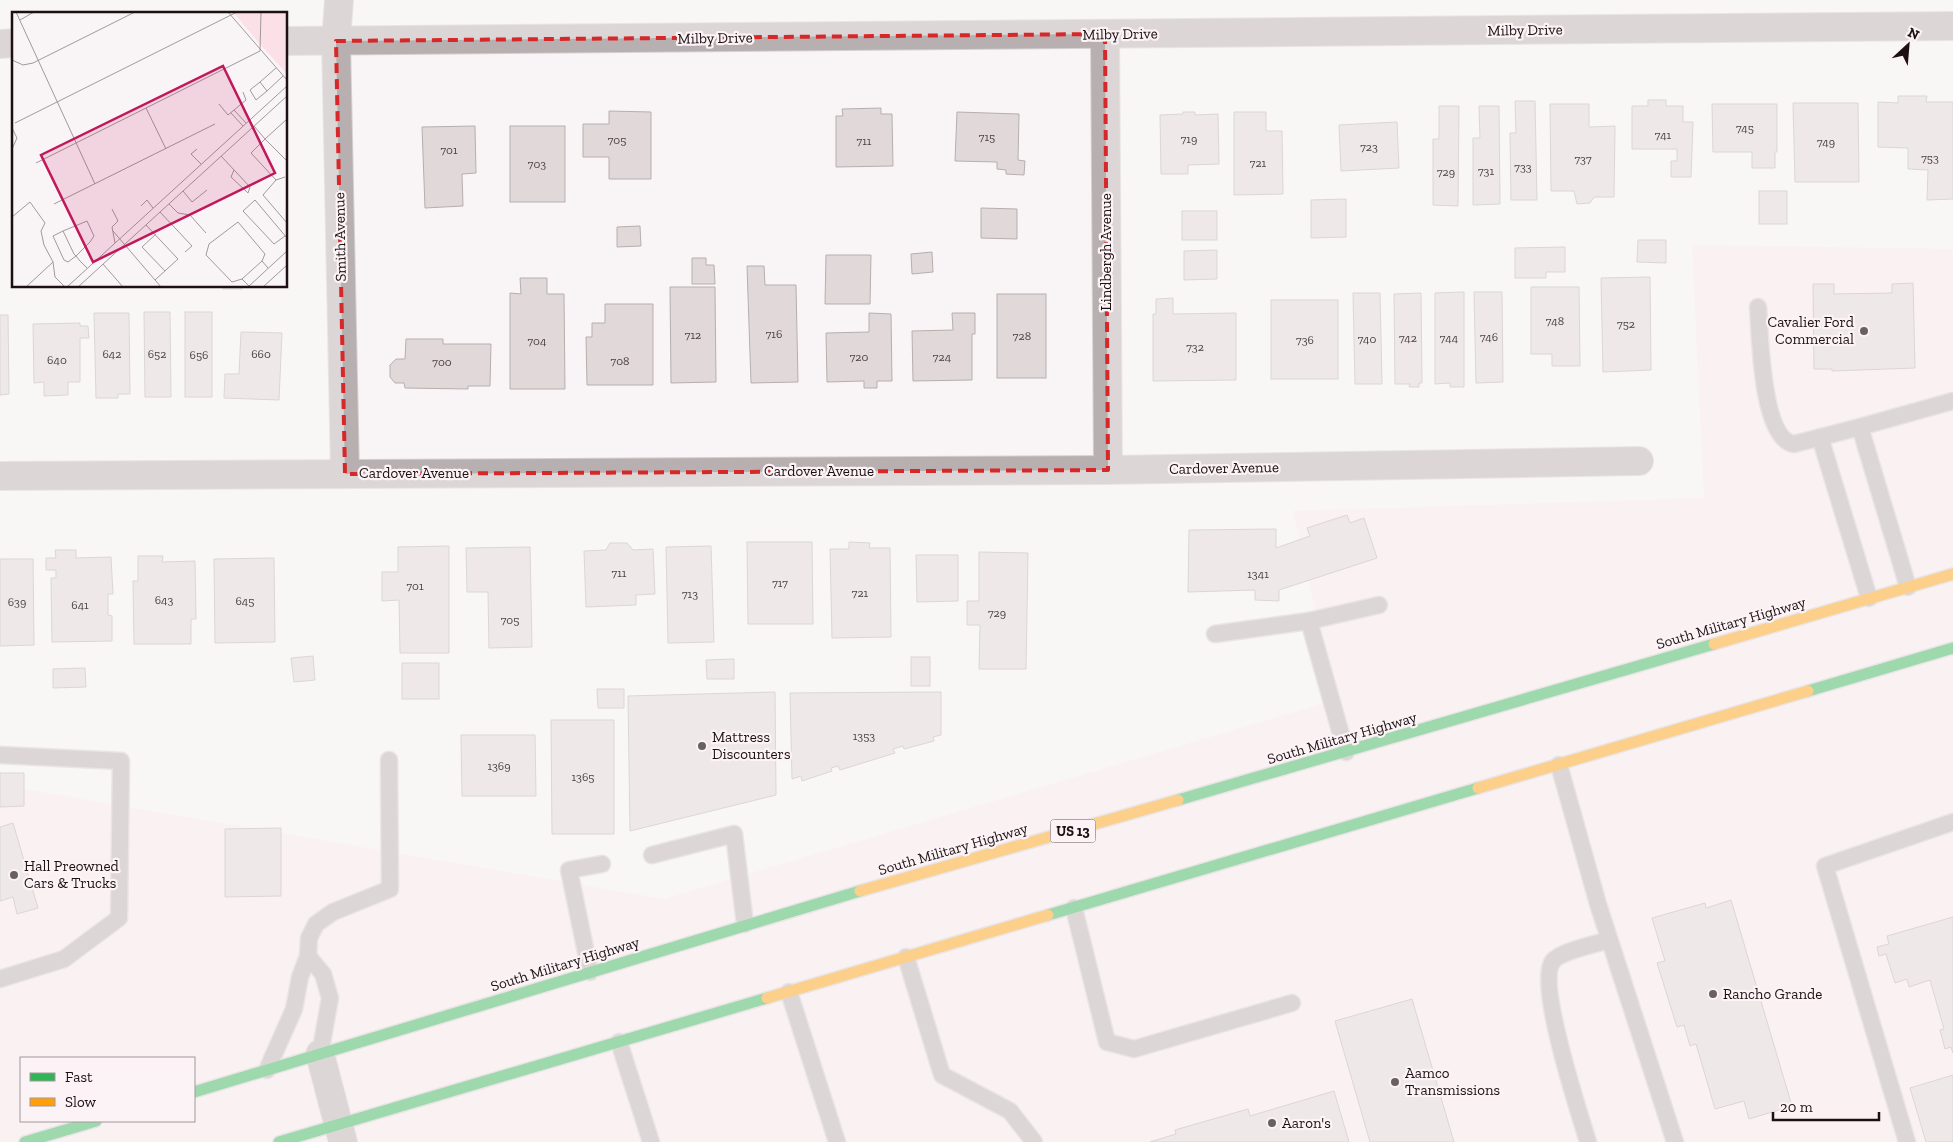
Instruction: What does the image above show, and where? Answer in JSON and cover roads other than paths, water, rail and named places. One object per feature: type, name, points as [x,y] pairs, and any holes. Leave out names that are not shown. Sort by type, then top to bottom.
[{"type":"main road","name":"South Military Highway","points":[[195,1092],[745,924],[1346,752],[1953,574]]},
{"type":"main road","points":[[279,1142],[340,1134],[619,1042],[1953,648]]},
{"type":"main road","points":[[25,1142],[93,1122]]},
{"type":"street","name":"Smith Avenue","points":[[339,0],[336,41],[345,474]]},
{"type":"street","name":"Milby Drive","points":[[288,42],[1953,26]]},
{"type":"street","name":"Lindbergh Avenue","points":[[1105,34],[1108,470]]},
{"type":"street","name":"Cardover Avenue","points":[[0,476],[1108,470],[1638,461]]},
{"type":"street","points":[[320,1054],[340,1134]]},
{"type":"lane","points":[[1758,307],[1766,400],[1775,425],[1785,441],[1790,444],[1953,401]]},
{"type":"lane","points":[[1860,426],[1908,587]]},
{"type":"lane","points":[[1820,437],[1869,598]]},
{"type":"lane","points":[[1215,634],[1309,621],[1379,605]]},
{"type":"lane","points":[[1309,621],[1346,752]]},
{"type":"lane","points":[[0,755],[121,761],[119,918],[64,959],[0,979]]},
{"type":"lane","points":[[267,1070],[294,1009],[300,977],[308,956],[309,938],[316,924],[333,912],[390,889],[389,760]]},
{"type":"lane","points":[[1559,765],[1609,940],[1675,1142]]},
{"type":"lane","points":[[1908,1142],[1825,866],[1953,822]]},
{"type":"lane","points":[[652,855],[734,834],[745,924]]},
{"type":"lane","points":[[590,972],[570,870],[602,864]]},
{"type":"lane","points":[[1074,908],[1108,1042],[1134,1048],[1292,1003]]},
{"type":"lane","points":[[1588,1142],[1550,1004],[1548,973],[1553,961],[1563,955],[1609,940]]},
{"type":"lane","points":[[308,956],[323,974],[330,998],[320,1054]]},
{"type":"lane","points":[[906,957],[942,1074],[1010,1111],[1034,1142]]},
{"type":"lane","points":[[789,992],[837,1142]]},
{"type":"lane","points":[[619,1042],[651,1142]]},
{"type":"place","name":"Cavalier Ford Commercial","points":[[1864,331]]},
{"type":"place","name":"Mattress Discounters","points":[[702,746]]},
{"type":"place","name":"Hall Preowned Cars & Trucks","points":[[14,875]]},
{"type":"place","name":"Rancho Grande","points":[[1713,994]]},
{"type":"place","name":"Aamco Transmissions","points":[[1395,1082]]},
{"type":"place","name":"Aaron's","points":[[1272,1123]]}]
